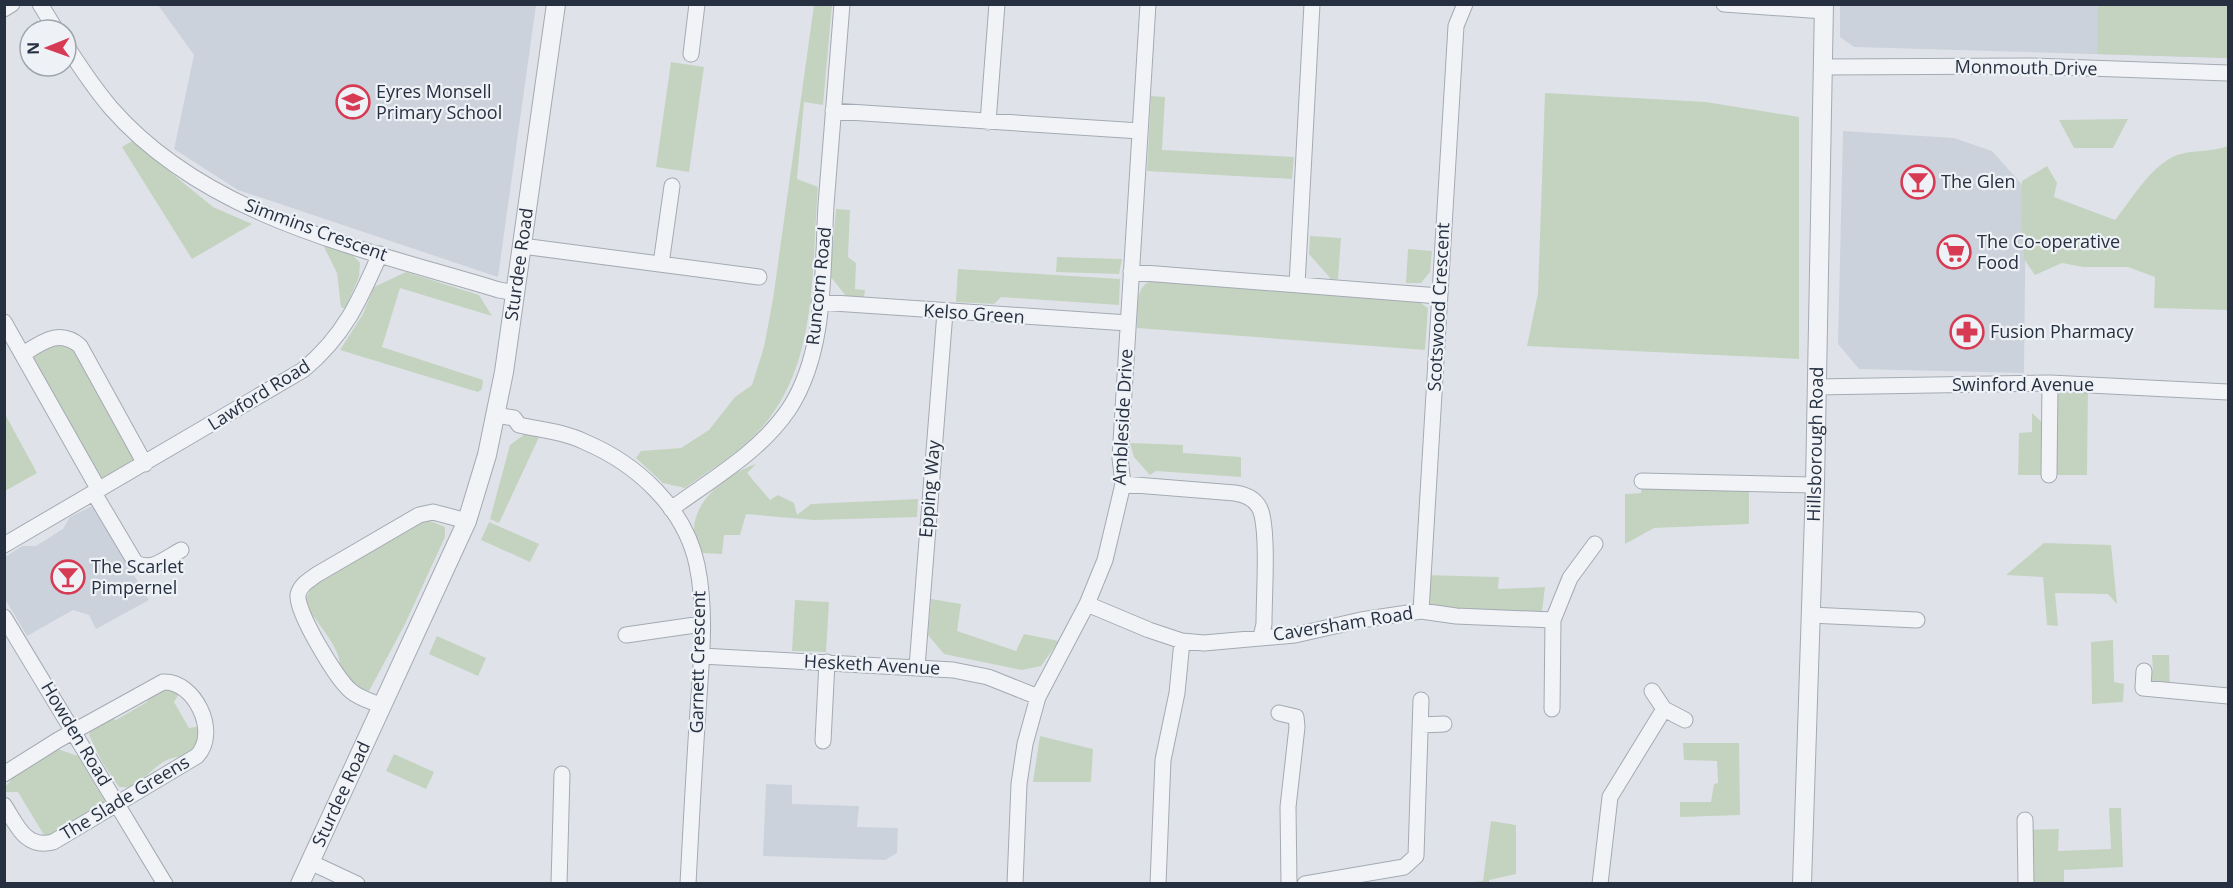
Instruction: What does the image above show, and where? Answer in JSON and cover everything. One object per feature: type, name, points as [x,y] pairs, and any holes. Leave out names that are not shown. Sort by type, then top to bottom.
[{"type":"street","points":[[4,9],[12,4]]},
{"type":"street","points":[[40,4],[49,18]]},
{"type":"street","name":"Sturdee Road","points":[[300,884],[466,521],[496,416],[516,293],[556,4]]},
{"type":"street","points":[[690,54],[697,4]]},
{"type":"street","name":"Runcorn Road","points":[[671,509],[757,446],[789,408],[803,382],[811,357],[819,302],[842,4]]},
{"type":"street","points":[[988,122],[997,4]]},
{"type":"street","name":"Ambleside Drive","points":[[1015,884],[1019,784],[1025,744],[1038,697],[1087,604],[1106,560],[1123,484],[1120,458],[1148,4]]},
{"type":"street","points":[[1298,285],[1312,4]]},
{"type":"street","name":"Scotswood Crescent","points":[[1421,611],[1456,26],[1465,4]]},
{"type":"street","points":[[1725,4],[1824,8]]},
{"type":"street","name":"Hillsborough Road","points":[[1802,884],[1815,485],[1824,8]]},
{"type":"street","name":"Simmins Crescent","points":[[78,62],[111,109],[161,153],[196,178],[262,214],[380,254],[516,293]]},
{"type":"street","name":"Monmouth Drive","points":[[1823,67],[2030,66],[2229,73]]},
{"type":"street","points":[[833,111],[1140,131]]},
{"type":"street","points":[[661,264],[672,186]]},
{"type":"street","points":[[522,246],[759,277]]},
{"type":"street","name":"Lawford Road","points":[[4,545],[284,384],[319,357],[348,321],[380,254]]},
{"type":"street","points":[[1131,272],[1439,296]]},
{"type":"street","name":"Kelso Green","points":[[819,302],[945,312],[1128,322]]},
{"type":"street","name":"Epping Way","points":[[917,667],[945,312]]},
{"type":"street","points":[[4,322],[14,348],[135,562],[141,567],[151,567],[181,550]]},
{"type":"street","points":[[14,348],[59,336],[71,338],[76,342],[145,464]]},
{"type":"street","points":[[2049,475],[2050,383]]},
{"type":"street","name":"Swinford Avenue","points":[[1816,387],[2050,383],[2229,392]]},
{"type":"street","name":"Garnett Crescent","points":[[496,416],[514,418],[519,425],[584,441],[616,457],[637,471],[671,509],[688,537],[697,564],[702,624],[688,884]]},
{"type":"street","points":[[1642,481],[1815,485]]},
{"type":"street","points":[[1123,484],[1235,493],[1251,498],[1262,514],[1264,624],[1261,637]]},
{"type":"street","points":[[380,705],[351,692],[341,680],[301,611],[298,593],[303,584],[316,575],[419,515],[433,512],[466,521]]},
{"type":"street","points":[[1552,709],[1553,620],[1570,578],[1595,544]]},
{"type":"street","name":"Caversham Road","points":[[1087,604],[1182,640],[1223,644],[1261,637],[1295,636],[1421,611],[1456,616],[1553,620]]},
{"type":"street","points":[[1810,615],[1917,620]]},
{"type":"street","name":"Howden Road","points":[[4,617],[118,802],[165,884]]},
{"type":"street","points":[[626,635],[702,624]]},
{"type":"street","points":[[1158,884],[1163,760],[1177,693],[1182,640]]},
{"type":"street","name":"Hesketh Avenue","points":[[702,656],[953,670],[988,677],[1038,697]]},
{"type":"street","points":[[824,741],[827,662]]},
{"type":"street","points":[[2144,670],[2136,689],[2229,696]]},
{"type":"street","name":"The Slade Greens","points":[[4,774],[74,730],[163,682],[171,681],[186,688],[207,724],[208,732],[203,749],[197,756],[45,844],[30,841],[23,836],[4,805]]},
{"type":"street","points":[[1652,691],[1664,709],[1684,720]]},
{"type":"street","points":[[1305,884],[1404,867],[1411,863],[1417,847],[1421,700]]},
{"type":"street","points":[[1296,717],[1309,707]]},
{"type":"street","points":[[1600,884],[1610,797],[1664,709]]},
{"type":"street","points":[[1279,713],[1296,717]]},
{"type":"street","points":[[1289,884],[1288,807],[1297,738],[1296,717]]},
{"type":"street","points":[[1421,724],[1443,724]]},
{"type":"street","points":[[559,884],[562,774]]},
{"type":"street","points":[[2025,820],[2026,884]]},
{"type":"street","points":[[310,862],[357,884]]},
{"type":"shaded area","name":"Eyres Monsell Primary School","points":[[158,5],[536,5],[498,277],[238,190],[174,149],[194,55]]},
{"type":"shaded area","points":[[1840,5],[2228,5],[2228,58],[1854,47],[1840,37]]},
{"type":"shaded area","points":[[1843,131],[1954,138],[1992,151],[2026,189],[2024,373],[1859,369],[1838,344]]},
{"type":"shaded area","points":[[92,506],[149,600],[96,629],[89,615],[73,610],[27,636],[5,599],[5,557],[22,546],[36,546],[63,529],[70,517]]},
{"type":"shaded area","points":[[766,784],[792,785],[792,804],[859,806],[857,827],[898,828],[897,853],[885,860],[763,856]]},
{"type":"green space","points":[[814,5],[832,5],[823,105],[804,102],[797,179],[818,187],[812,286],[801,351],[791,381],[776,409],[747,443],[685,488],[663,483],[636,458],[641,451],[681,448],[709,430],[735,397],[752,385],[764,347],[773,299]]},
{"type":"green space","points":[[2098,5],[2228,5],[2228,58],[2097,54]]},
{"type":"green space","points":[[671,62],[704,67],[689,172],[656,167]]},
{"type":"green space","points":[[1545,93],[1706,102],[1799,117],[1799,359],[1527,346],[1538,293]]},
{"type":"green space","points":[[1151,96],[1165,97],[1162,150],[1294,157],[1292,179],[1147,171]]},
{"type":"green space","points":[[2128,119],[2113,148],[2074,148],[2059,120]]},
{"type":"green space","points":[[132,141],[213,207],[252,224],[192,259],[122,147]]},
{"type":"green space","points":[[2228,146],[2228,310],[2154,308],[2155,277],[2128,267],[2083,267],[2062,263],[2035,275],[2024,259],[2021,221],[2022,181],[2047,166],[2057,183],[2054,197],[2115,220],[2150,175],[2167,160],[2183,153]]},
{"type":"green space","points":[[836,209],[850,210],[848,257],[856,263],[855,289],[865,290],[864,297],[846,296],[830,276]]},
{"type":"green space","points":[[1310,236],[1341,238],[1338,279],[1331,279],[1309,254]]},
{"type":"green space","points":[[325,243],[353,255],[360,263],[359,277],[345,309],[341,307],[337,273],[324,247]]},
{"type":"green space","points":[[1408,249],[1432,251],[1430,272],[1421,283],[1406,283]]},
{"type":"green space","points":[[1057,257],[1122,259],[1119,274],[1056,272]]},
{"type":"green space","points":[[958,269],[1120,279],[1119,305],[1001,297],[994,304],[956,302]]},
{"type":"green space","points":[[406,272],[479,295],[492,316],[400,288],[382,347],[483,380],[482,389],[478,392],[340,350],[363,314],[374,287]]},
{"type":"green space","points":[[1154,280],[1416,300],[1428,308],[1425,350],[1137,328],[1137,306],[1140,293],[1147,283]]},
{"type":"green space","points":[[71,338],[145,464],[99,490],[23,354]]},
{"type":"green space","points":[[2050,383],[2088,385],[2087,475],[2018,475],[2019,433],[2032,432],[2032,413],[2049,429]]},
{"type":"green space","points":[[5,414],[37,473],[4,491]]},
{"type":"green space","points":[[526,433],[540,435],[499,523],[490,519],[510,445]]},
{"type":"green space","points":[[1130,443],[1183,445],[1183,453],[1241,457],[1241,477],[1156,471],[1150,475],[1134,457]]},
{"type":"green space","points":[[756,464],[747,473],[770,500],[778,495],[794,503],[797,515],[811,504],[918,499],[917,517],[814,520],[746,514],[740,535],[724,535],[722,554],[703,553],[694,531],[699,509],[714,489],[724,481]]},
{"type":"green space","points":[[1642,481],[1749,482],[1749,524],[1654,528],[1625,544],[1625,494],[1641,493]]},
{"type":"green space","points":[[425,519],[445,527],[445,537],[405,624],[369,691],[355,686],[344,679],[335,648],[304,602],[314,582]]},
{"type":"green space","points":[[489,522],[539,544],[530,562],[481,540]]},
{"type":"green space","points":[[2044,543],[2111,545],[2117,604],[2108,594],[2055,593],[2058,626],[2047,625],[2043,577],[2006,575]]},
{"type":"green space","points":[[1423,575],[1499,577],[1498,589],[1545,587],[1541,619],[1421,611]]},
{"type":"green space","points":[[931,599],[961,604],[957,631],[1016,651],[1024,634],[1059,641],[1041,666],[1022,670],[944,654],[928,635]]},
{"type":"green space","points":[[795,600],[829,602],[826,652],[792,651]]},
{"type":"green space","points":[[437,636],[486,658],[478,676],[429,654]]},
{"type":"green space","points":[[2113,640],[2114,682],[2124,684],[2123,702],[2092,704],[2091,642]]},
{"type":"green space","points":[[2152,655],[2169,655],[2170,693],[2143,688],[2144,671],[2153,671]]},
{"type":"green space","points":[[160,687],[180,692],[174,702],[189,728],[202,726],[202,740],[185,757],[169,759],[162,763],[133,788],[119,787],[102,762],[89,735],[93,726],[108,717],[116,720],[147,702],[152,691]]},
{"type":"green space","points":[[1040,736],[1093,749],[1091,782],[1033,782]]},
{"type":"green space","points":[[1683,743],[1739,743],[1740,815],[1680,817],[1680,802],[1711,802],[1714,784],[1718,783],[1717,761],[1684,760]]},
{"type":"green space","points":[[55,748],[78,756],[106,803],[50,837],[44,835],[18,792],[6,792],[5,787],[12,779],[12,773]]},
{"type":"green space","points":[[394,754],[434,772],[426,789],[386,771]]},
{"type":"green space","points":[[2109,808],[2121,808],[2123,867],[2064,870],[2064,883],[2026,883],[2025,830],[2059,829],[2058,851],[2111,849]]},
{"type":"green space","points":[[1491,821],[1516,825],[1516,874],[1489,880],[1489,883],[1462,883],[1483,881]]},
{"type":"place","name":"Eyres Monsell Primary School","points":[[353,102]]},
{"type":"place","name":"The Glen","points":[[1918,182]]},
{"type":"place","name":"The Co-operative Food","points":[[1954,252]]},
{"type":"place","name":"Fusion Pharmacy","points":[[1967,332]]},
{"type":"place","name":"The Scarlet Pimpernel","points":[[68,577]]}]
